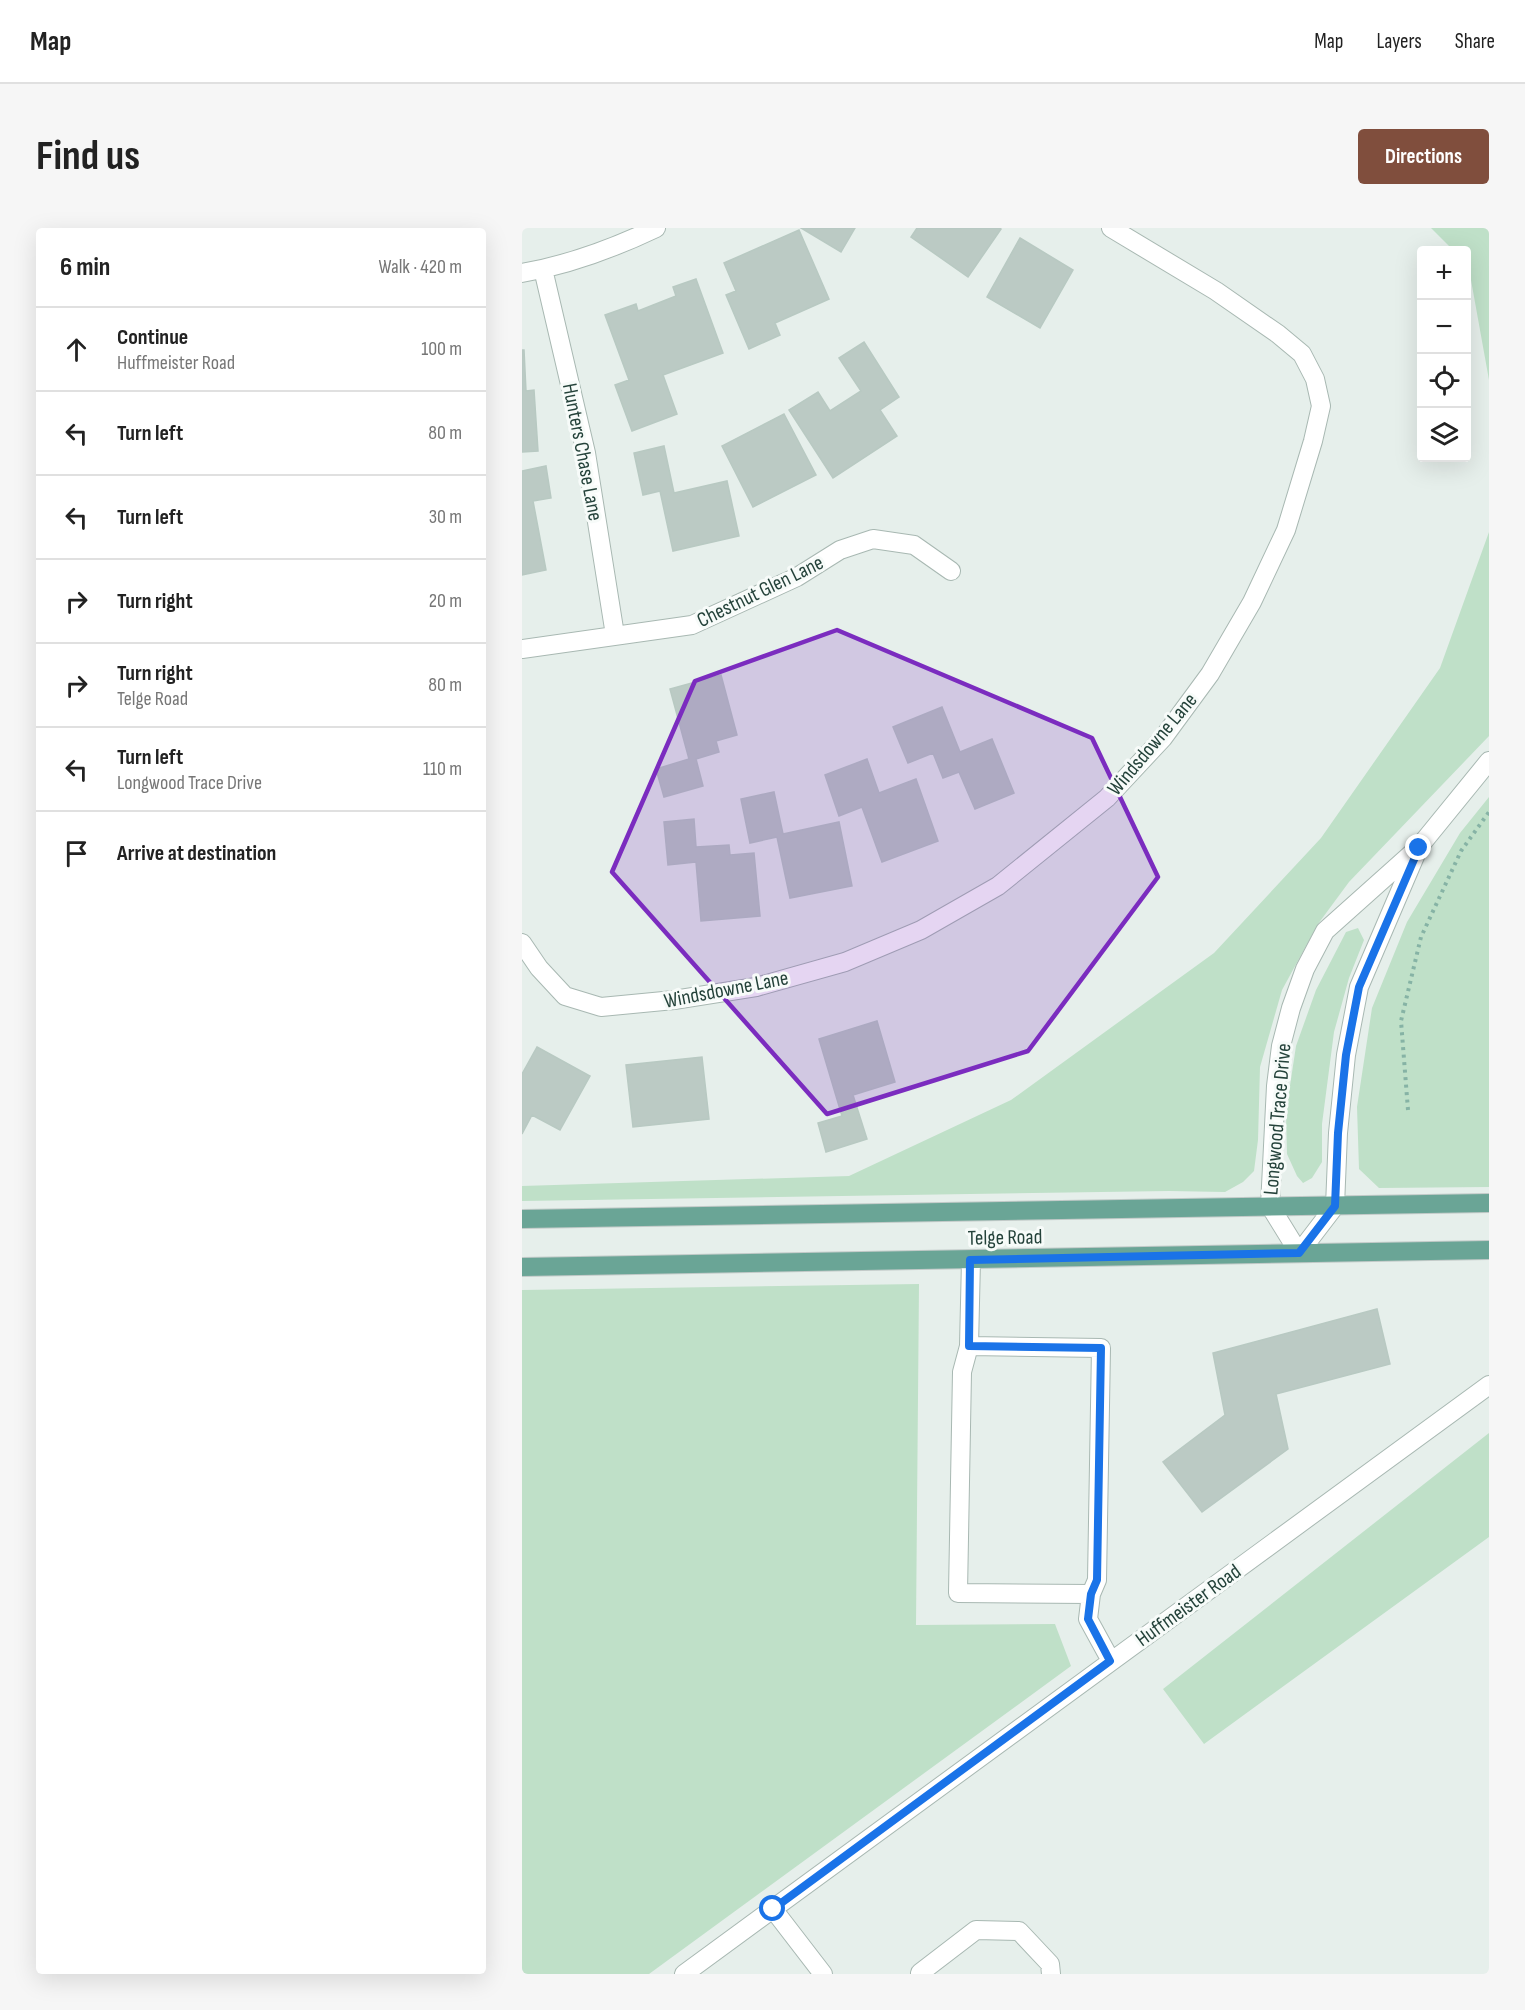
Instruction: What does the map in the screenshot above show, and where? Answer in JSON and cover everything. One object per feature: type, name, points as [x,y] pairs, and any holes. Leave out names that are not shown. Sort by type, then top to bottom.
[{"type":"main road","name":"Telge Road","points":[[522,1219],[1489,1203]]},
{"type":"main road","name":"Telge Road","points":[[522,1267],[1489,1250]]},
{"type":"street","points":[[522,273],[543,269],[626,243],[656,228]]},
{"type":"street","name":"Windsdowne Lane","points":[[522,943],[539,968],[565,996],[601,1007],[674,1000],[756,987],[845,962],[921,930],[998,886],[1107,798],[1163,738],[1210,674],[1252,602],[1286,530],[1313,441],[1321,406],[1316,379],[1302,354],[1278,334],[1216,291],[1111,228]]},
{"type":"street","name":"Hunters Chase Lane","points":[[543,269],[586,453],[615,635]]},
{"type":"street","name":"Chestnut Glen Lane","points":[[522,650],[692,625],[797,577],[840,550],[873,539],[914,545],[951,571]]},
{"type":"street","name":"Longwood Trace Drive","points":[[1299,1253],[1270,1206],[1276,1086],[1281,1046],[1305,969],[1325,931],[1419,848],[1489,761]]},
{"type":"street","name":"Longwood Trace Drive","points":[[1335,1206],[1338,1133],[1346,1055],[1359,987],[1419,848]]},
{"type":"street","points":[[1299,1253],[1335,1206]]},
{"type":"street","points":[[970,1260],[969,1346],[962,1372],[958,1593],[1091,1594]]},
{"type":"street","points":[[969,1346],[1101,1348],[1097,1580],[1091,1594],[1088,1619],[1110,1661]]},
{"type":"street","name":"Huffmeister Road","points":[[684,1974],[1489,1385]]},
{"type":"street","points":[[773,1909],[823,1974]]},
{"type":"street","points":[[920,1972],[976,1930],[1019,1931],[1050,1964],[1051,1974]]},
{"type":"path","points":[[1408,1110],[1401,1021],[1421,937],[1461,851],[1489,812]]},
{"type":"highlighted area","points":[[837,630],[1092,738],[1158,877],[1028,1051],[827,1114],[612,872],[695,681]]},
{"type":"green space","points":[[1431,228],[1489,228],[1489,380],[1471,280],[1471,246],[1449,246]]},
{"type":"green space","points":[[1489,532],[1489,736],[1349,882],[1318,924],[1282,990],[1260,1067],[1258,1140],[1254,1171],[1243,1182],[1225,1192],[522,1201],[522,1186],[849,1176],[1011,1100],[1214,953],[1321,838],[1440,668]]},
{"type":"green space","points":[[1489,797],[1489,1187],[1379,1188],[1359,1169],[1357,1107],[1372,1008],[1407,922],[1460,833]]},
{"type":"green space","points":[[1358,928],[1364,940],[1349,978],[1334,1032],[1322,1124],[1322,1162],[1312,1178],[1303,1183],[1297,1176],[1287,1154],[1286,1112],[1296,1046],[1316,990],[1346,932]]},
{"type":"green space","points":[[919,1284],[916,1625],[1055,1624],[1071,1666],[649,1974],[522,1974],[522,1290]]},
{"type":"green space","points":[[1489,1433],[1489,1537],[1204,1744],[1163,1689]]},
{"type":"building","points":[[801,228],[855,228],[841,252]]},
{"type":"building","points":[[917,228],[1001,229],[968,277],[911,237]]},
{"type":"building","points":[[799,230],[829,299],[775,323],[780,335],[749,349],[726,295],[736,291],[724,263]]},
{"type":"building","points":[[1020,238],[1073,270],[1040,328],[987,297]]},
{"type":"building","points":[[696,279],[723,353],[663,375],[677,414],[632,431],[615,385],[629,380],[605,315],[636,304],[638,311],[676,296],[673,287]]},
{"type":"building","points":[[864,342],[899,397],[880,410],[897,436],[833,478],[789,410],[818,392],[830,411],[861,391],[839,358]]},
{"type":"building","points":[[522,350],[524,350],[526,391],[534,390],[538,451],[522,452]]},
{"type":"building","points":[[784,414],[816,475],[753,507],[722,446]]},
{"type":"building","points":[[664,446],[674,493],[727,481],[739,536],[673,551],[660,491],[643,495],[634,453]]},
{"type":"building","points":[[546,466],[551,498],[533,501],[546,570],[522,575],[522,471]]},
{"type":"building","points":[[721,675],[737,735],[716,741],[719,752],[696,759],[703,786],[664,797],[656,769],[689,759],[670,689]]},
{"type":"building","points":[[942,707],[960,752],[992,739],[1014,793],[975,809],[959,772],[943,778],[933,753],[908,763],[893,727]]},
{"type":"building","points":[[867,759],[879,793],[916,779],[938,841],[882,862],[862,807],[839,816],[825,775]]},
{"type":"building","points":[[774,792],[783,834],[839,822],[852,886],[790,898],[777,837],[750,843],[741,799]]},
{"type":"building","points":[[694,819],[696,847],[729,845],[730,855],[754,853],[760,916],[701,921],[696,862],[668,865],[664,822]]},
{"type":"building","points":[[877,1021],[895,1082],[853,1095],[867,1139],[826,1152],[818,1123],[842,1116],[819,1039]]},
{"type":"building","points":[[537,1047],[590,1076],[560,1130],[532,1115],[522,1134],[522,1074]]},
{"type":"building","points":[[702,1057],[709,1119],[633,1127],[626,1065]]},
{"type":"building","points":[[1377,1309],[1390,1364],[1276,1394],[1288,1449],[1202,1512],[1163,1462],[1225,1415],[1213,1353]]},
{"type":"route","points":[[773,1909],[1110,1661],[1088,1619],[1091,1594],[1097,1580],[1101,1348],[969,1346],[970,1260],[1299,1253],[1335,1206],[1338,1133],[1346,1055],[1359,987],[1419,848]]}]
